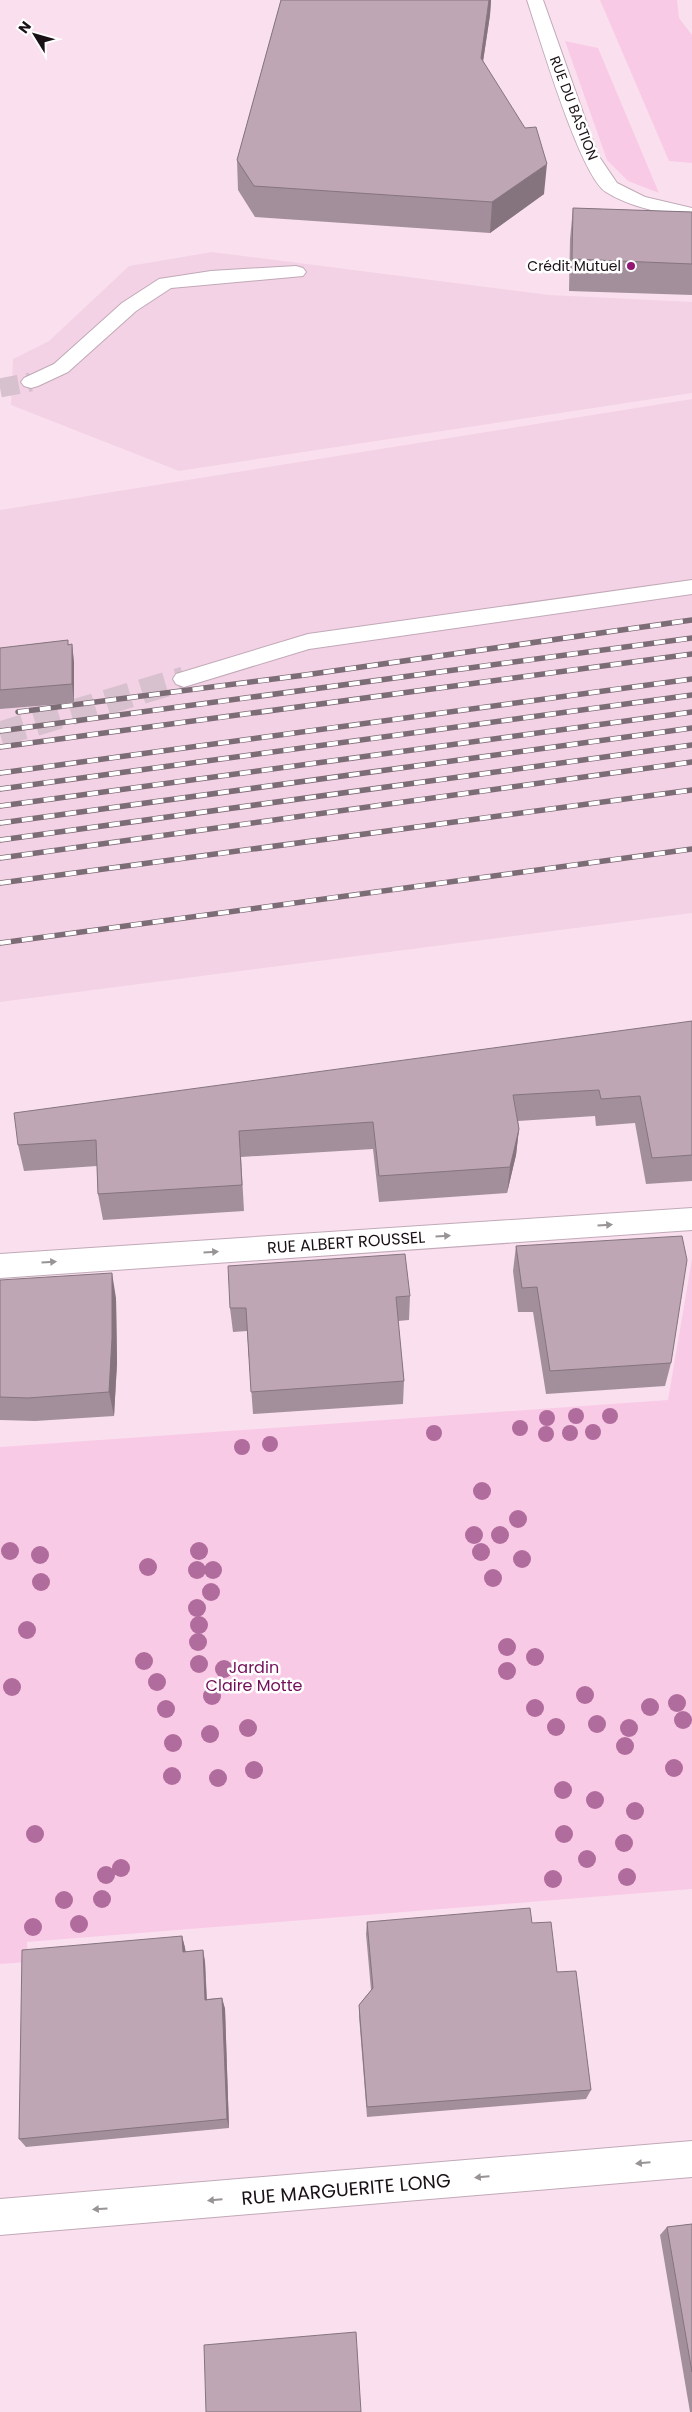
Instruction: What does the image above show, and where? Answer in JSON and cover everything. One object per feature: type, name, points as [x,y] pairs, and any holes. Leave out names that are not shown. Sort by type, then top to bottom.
[{"type":"street","name":"RUE DU BASTION","points":[[535,0],[589,155],[610,187],[639,201],[692,214]]},
{"type":"street","points":[[31,382],[61,368],[129,308],[166,284],[211,277],[296,272]]},
{"type":"street","points":[[184,679],[308,642],[692,587]]},
{"type":"street","name":"RUE ALBERT ROUSSEL","points":[[0,1266],[692,1220]]},
{"type":"street","name":"RUE MARGUERITE LONG","points":[[0,2217],[692,2159]]},
{"type":"shaded area","points":[[212,252],[550,295],[692,302],[692,393],[179,471],[11,405],[13,359],[49,341],[129,266]]},
{"type":"shaded area","points":[[692,399],[692,913],[0,1002],[0,510]]},
{"type":"green space","points":[[600,0],[677,0],[679,18],[692,35],[692,163],[669,161]]},
{"type":"green space","points":[[565,41],[598,48],[659,193],[628,181],[607,160]]},
{"type":"green space","name":"Jardin Claire Motte","points":[[692,1259],[692,1889],[27,1942],[28,1962],[0,1964],[0,1447],[668,1400]]},
{"type":"building","points":[[281,0],[489,0],[481,58],[525,128],[536,127],[547,164],[492,202],[254,186],[237,160]]},
{"type":"building","points":[[573,208],[692,212],[692,264],[572,259]]},
{"type":"building","points":[[68,640],[68,645],[72,644],[72,684],[0,690],[0,648]]},
{"type":"building","points":[[692,1021],[692,1155],[652,1158],[640,1096],[601,1099],[599,1090],[513,1095],[519,1129],[510,1167],[379,1176],[373,1122],[239,1131],[242,1185],[98,1194],[96,1140],[18,1145],[14,1113]]},
{"type":"building","points":[[682,1236],[687,1260],[671,1363],[550,1371],[537,1287],[522,1288],[516,1246]]},
{"type":"building","points":[[405,1254],[410,1296],[396,1297],[404,1381],[251,1392],[246,1308],[230,1308],[228,1266]]},
{"type":"building","points":[[112,1273],[112,1338],[109,1392],[28,1398],[0,1397],[0,1280]]},
{"type":"building","points":[[530,1908],[532,1923],[551,1922],[557,1972],[576,1971],[591,2090],[367,2107],[359,2005],[373,1988],[367,1922]]},
{"type":"building","points":[[182,1936],[183,1952],[203,1950],[205,2000],[222,1998],[227,2119],[19,2139],[22,1950]]},
{"type":"building","points":[[692,2224],[692,2372],[667,2227]]},
{"type":"building","points":[[356,2332],[361,2412],[206,2412],[204,2345]]},
{"type":"tunnel","points":[[0,388],[31,382]]},
{"type":"tunnel","points":[[0,734],[184,679]]},
{"type":"railway","points":[[18,712],[305,675],[692,620]]},
{"type":"railway","points":[[0,731],[692,638]]},
{"type":"railway","points":[[0,747],[692,654]]},
{"type":"railway","points":[[0,773],[692,679]]},
{"type":"railway","points":[[0,789],[692,695]]},
{"type":"railway","points":[[0,806],[692,712]]},
{"type":"railway","points":[[0,823],[692,728]]},
{"type":"railway","points":[[0,840],[692,745]]},
{"type":"railway","points":[[0,858],[692,762]]},
{"type":"railway","points":[[0,883],[692,790]]},
{"type":"railway","points":[[0,943],[692,849]]},
{"type":"place","name":"Crédit Mutuel","points":[[631,266]]}]
